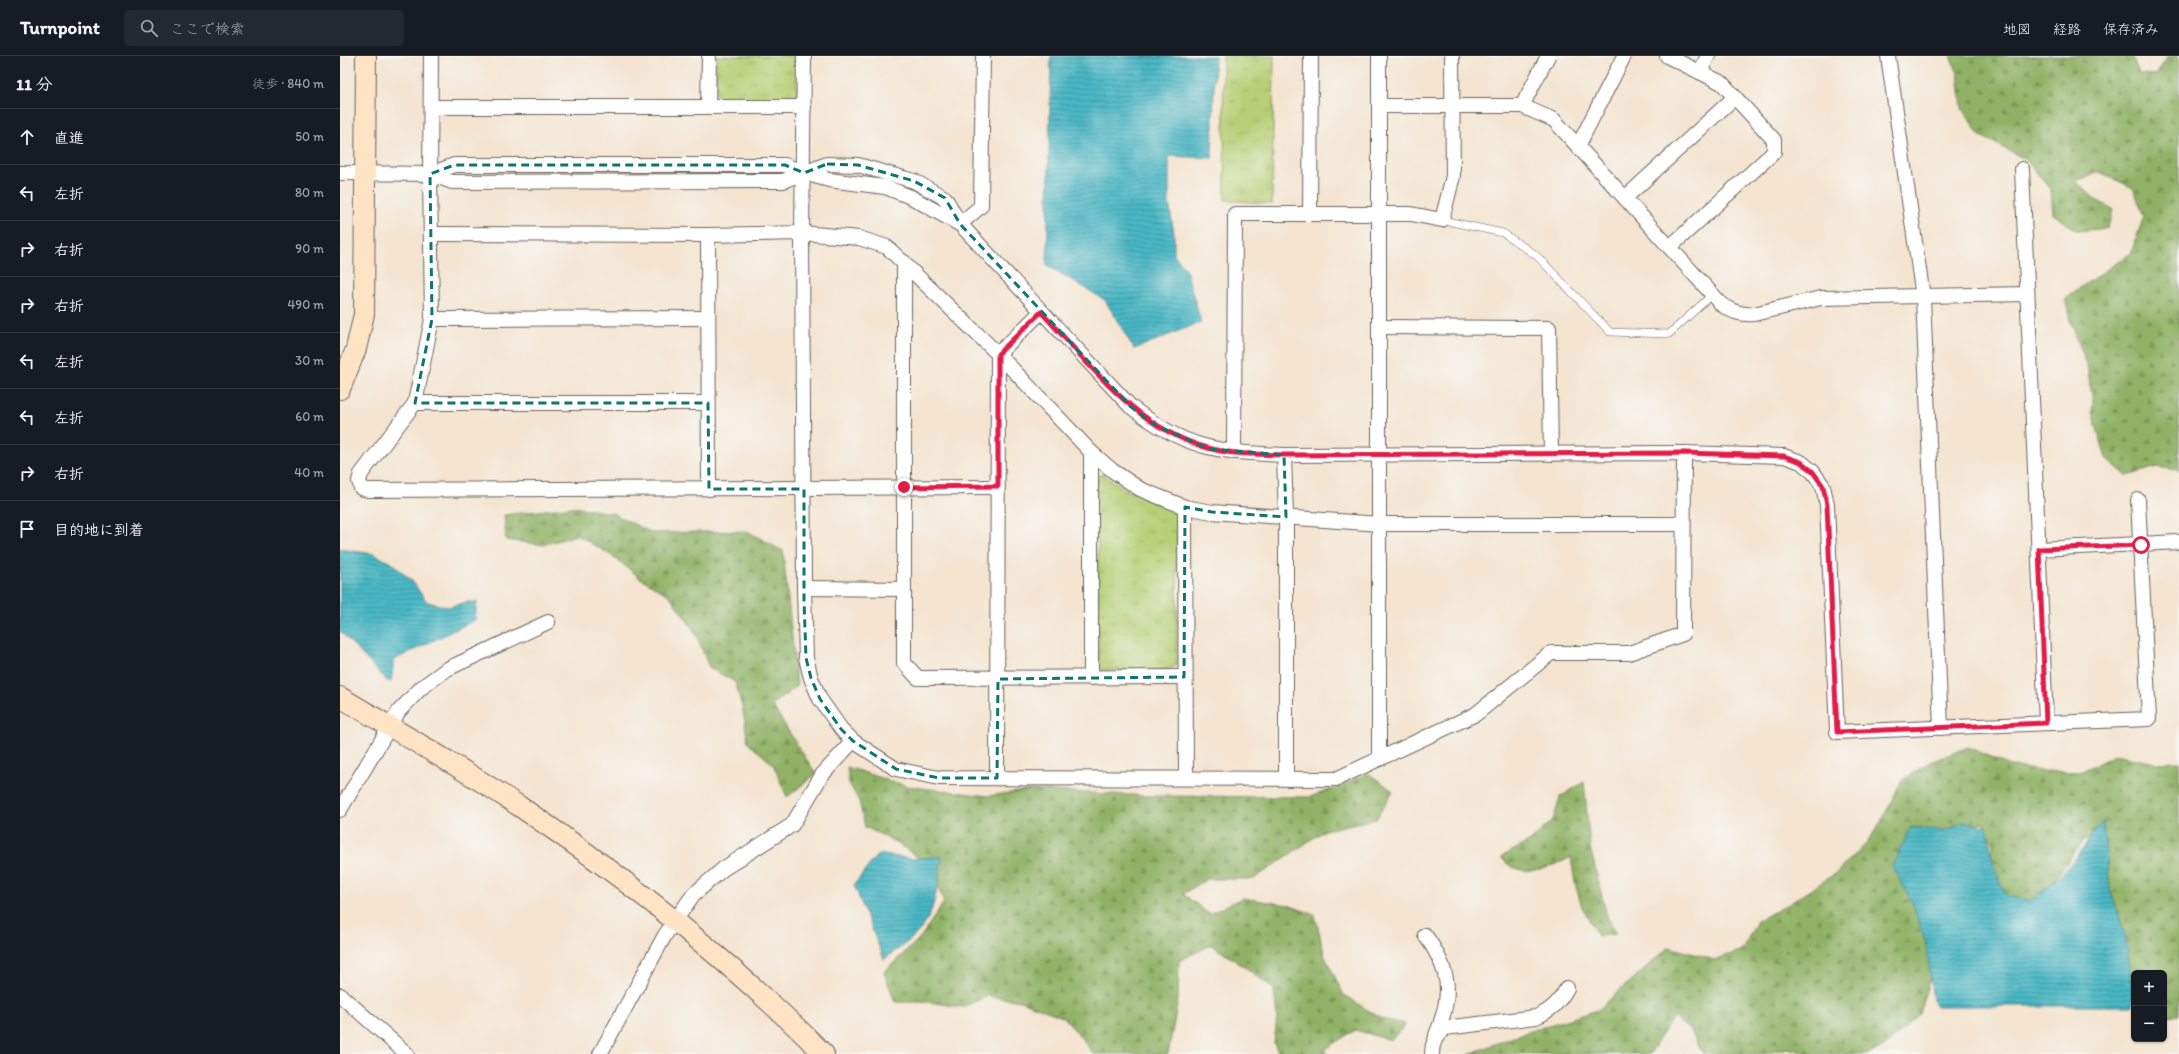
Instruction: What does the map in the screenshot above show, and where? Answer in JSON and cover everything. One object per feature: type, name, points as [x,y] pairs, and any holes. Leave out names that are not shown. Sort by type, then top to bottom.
[{"type":"street","points":[[340,389],[356,349],[364,314],[366,56]]},
{"type":"street","points":[[431,56],[430,174],[432,319],[415,403],[361,474],[359,481],[361,488],[368,490],[709,488],[804,489],[998,486]]},
{"type":"street","points":[[708,105],[709,56]]},
{"type":"street","points":[[804,56],[804,174],[802,233],[804,588],[806,658],[811,678],[820,699],[841,729],[853,741],[896,769],[914,775],[939,778],[1336,779],[1476,714],[1551,653],[1629,653],[1683,634],[1684,453]]},
{"type":"street","points":[[960,224],[981,206],[983,56]]},
{"type":"street","points":[[1310,214],[1311,56]]},
{"type":"street","points":[[1379,56],[1379,760]]},
{"type":"street","points":[[1234,452],[1235,214],[1411,214],[1442,220],[1453,176],[1452,56]]},
{"type":"street","points":[[1522,106],[1548,56]]},
{"type":"street","points":[[1578,146],[1624,56]]},
{"type":"street","points":[[1667,56],[1722,83],[1774,140],[1774,152],[1670,248]]},
{"type":"street","points":[[1700,72],[1708,56]]},
{"type":"street","points":[[1888,56],[1923,297],[1941,728]]},
{"type":"street","points":[[1625,198],[1735,97]]},
{"type":"street","points":[[431,107],[708,105],[804,107]]},
{"type":"street","points":[[1379,106],[1522,106],[1554,120],[1722,305],[1732,312],[1743,315],[1754,314],[1821,298],[2027,294]]},
{"type":"street","points":[[340,173],[366,172],[430,174],[454,165],[784,165],[804,174],[827,164],[858,165],[914,181],[945,198],[960,224],[1130,406],[1155,425],[1180,438],[1209,449],[1284,455],[1684,453],[1784,456],[1801,462],[1813,472],[1823,486],[1827,505],[1837,732],[2149,719],[2138,500]]},
{"type":"street","points":[[2022,169],[2046,723]]},
{"type":"street","points":[[432,234],[708,235],[802,233],[860,238],[887,247],[998,354],[1090,452],[1113,471],[1140,489],[1185,507],[1212,512],[1286,516],[1380,524],[1684,524]]},
{"type":"street","points":[[708,235],[709,488]]},
{"type":"street","points":[[904,262],[904,662],[918,678],[998,679],[1184,677]]},
{"type":"street","points":[[997,778],[998,354],[1041,312]]},
{"type":"street","points":[[432,319],[708,318]]},
{"type":"street","points":[[1379,327],[1549,328],[1551,454]]},
{"type":"street","points":[[415,403],[708,403]]},
{"type":"street","points":[[1090,452],[1091,678]]},
{"type":"street","points":[[1284,455],[1286,516],[1286,778]]},
{"type":"street","points":[[1185,507],[1184,677],[1186,778]]},
{"type":"street","points":[[2039,549],[2179,542]]},
{"type":"street","points":[[804,588],[904,589]]},
{"type":"street","points":[[340,810],[399,711],[421,688],[447,669],[548,622]]},
{"type":"street","points":[[340,697],[519,806],[609,869],[676,920],[794,1025],[824,1054]]},
{"type":"street","points":[[600,1054],[665,935],[693,895],[723,869],[792,825],[822,775],[853,741]]},
{"type":"street","points":[[1425,935],[1442,961],[1448,978],[1444,1018],[1432,1046],[1432,1054]]},
{"type":"street","points":[[1436,1036],[1445,1028],[1536,1017],[1549,1011],[1562,998],[1567,988]]},
{"type":"street","points":[[340,996],[406,1054]]},
{"type":"lane","points":[[1442,220],[1503,234],[1537,256],[1610,332],[1669,334],[1713,294]]},
{"type":"highlighted area","points":[[827,164],[858,165],[914,181],[945,198],[960,224],[1130,406],[1155,425],[1209,449],[1284,455],[1286,517],[1212,512],[1185,507],[1184,677],[998,679],[997,778],[939,778],[896,769],[853,741],[841,729],[820,699],[811,678],[806,658],[804,601],[804,489],[709,489],[708,403],[415,403],[432,319],[430,174],[454,165],[785,165],[804,173]]},
{"type":"green space","points":[[716,56],[796,56],[797,97],[790,99],[721,99],[716,95]]},
{"type":"green space","points":[[1223,56],[1274,56],[1272,204],[1225,200]]},
{"type":"green space","points":[[1950,56],[2132,56],[2139,74],[2156,75],[2168,56],[2179,56],[2179,470],[2157,467],[2127,476],[2106,458],[2092,412],[2093,402],[2087,365],[2070,320],[2065,298],[2131,253],[2144,216],[2133,188],[2100,172],[2076,181],[2096,200],[2113,209],[2108,228],[2078,231],[2053,214],[2051,189],[2025,159],[1979,135],[1962,108],[1958,73]]},
{"type":"green space","points":[[1102,474],[1125,489],[1177,513],[1177,665],[1169,670],[1102,670],[1099,667],[1097,478]]},
{"type":"green space","points":[[572,507],[612,513],[652,533],[747,531],[783,551],[797,686],[772,705],[816,774],[787,797],[773,764],[748,743],[743,710],[735,682],[709,667],[695,632],[670,596],[639,577],[614,557],[577,535],[543,545],[506,540],[504,515]]},
{"type":"green space","points":[[1968,747],[2010,766],[2041,771],[2080,772],[2115,755],[2155,763],[2179,762],[2179,1015],[2167,1016],[2167,970],[2131,970],[2131,992],[2112,911],[2100,839],[2084,840],[2045,892],[2026,905],[1990,891],[1993,845],[1984,822],[1928,832],[1903,843],[1902,879],[1927,935],[1933,968],[1919,1014],[1888,1044],[1869,1054],[1810,1054],[1787,1048],[1765,1054],[1703,1054],[1691,1031],[1673,1017],[1650,1054],[1469,1054],[1524,1033],[1598,1010],[1669,947],[1715,960],[1742,950],[1757,921],[1789,904],[1836,873],[1868,842],[1883,818],[1902,780],[1930,762]]},
{"type":"green space","points":[[847,767],[907,786],[987,796],[1034,790],[1151,796],[1310,797],[1338,787],[1368,773],[1393,791],[1376,819],[1325,830],[1254,879],[1207,879],[1183,894],[1209,914],[1242,898],[1288,905],[1315,915],[1325,957],[1344,995],[1382,1019],[1406,1024],[1391,1040],[1355,1030],[1325,1049],[1327,1054],[1279,1054],[1274,1043],[1277,1018],[1274,989],[1245,967],[1211,945],[1179,961],[1178,1001],[1168,1054],[1094,1054],[1065,1018],[1021,1001],[988,996],[962,1007],[928,1002],[895,1002],[884,972],[920,938],[944,902],[935,879],[921,860],[903,847],[865,827],[859,801],[849,783]]},
{"type":"green space","points":[[1584,782],[1590,847],[1607,916],[1616,934],[1598,936],[1582,907],[1575,883],[1571,857],[1545,868],[1525,870],[1516,869],[1501,857],[1530,841],[1553,820],[1560,797]]},
{"type":"water","points":[[1051,56],[1215,56],[1212,158],[1169,156],[1169,203],[1174,234],[1174,255],[1186,270],[1201,322],[1134,349],[1105,300],[1047,265]]},
{"type":"water","points":[[340,549],[374,554],[393,564],[412,581],[427,602],[448,607],[467,602],[477,602],[475,620],[394,660],[391,682],[386,680],[340,631]]},
{"type":"water","points":[[1964,822],[1987,826],[1994,867],[2006,895],[2030,901],[2049,886],[2067,868],[2103,822],[2110,889],[2125,934],[2131,976],[2131,1006],[1936,1006],[1933,1002],[1927,947],[1912,902],[1892,866],[1911,827],[1944,831]]},
{"type":"water","points":[[878,854],[915,859],[942,856],[932,909],[924,925],[906,944],[884,959],[854,885]]},
{"type":"route","points":[[904,487],[998,486],[998,354],[1041,312],[1130,406],[1155,425],[1180,438],[1209,449],[1284,455],[1684,453],[1784,456],[1801,462],[1813,472],[1823,486],[1827,505],[1837,732],[2046,723],[2039,549],[2141,545]]}]
